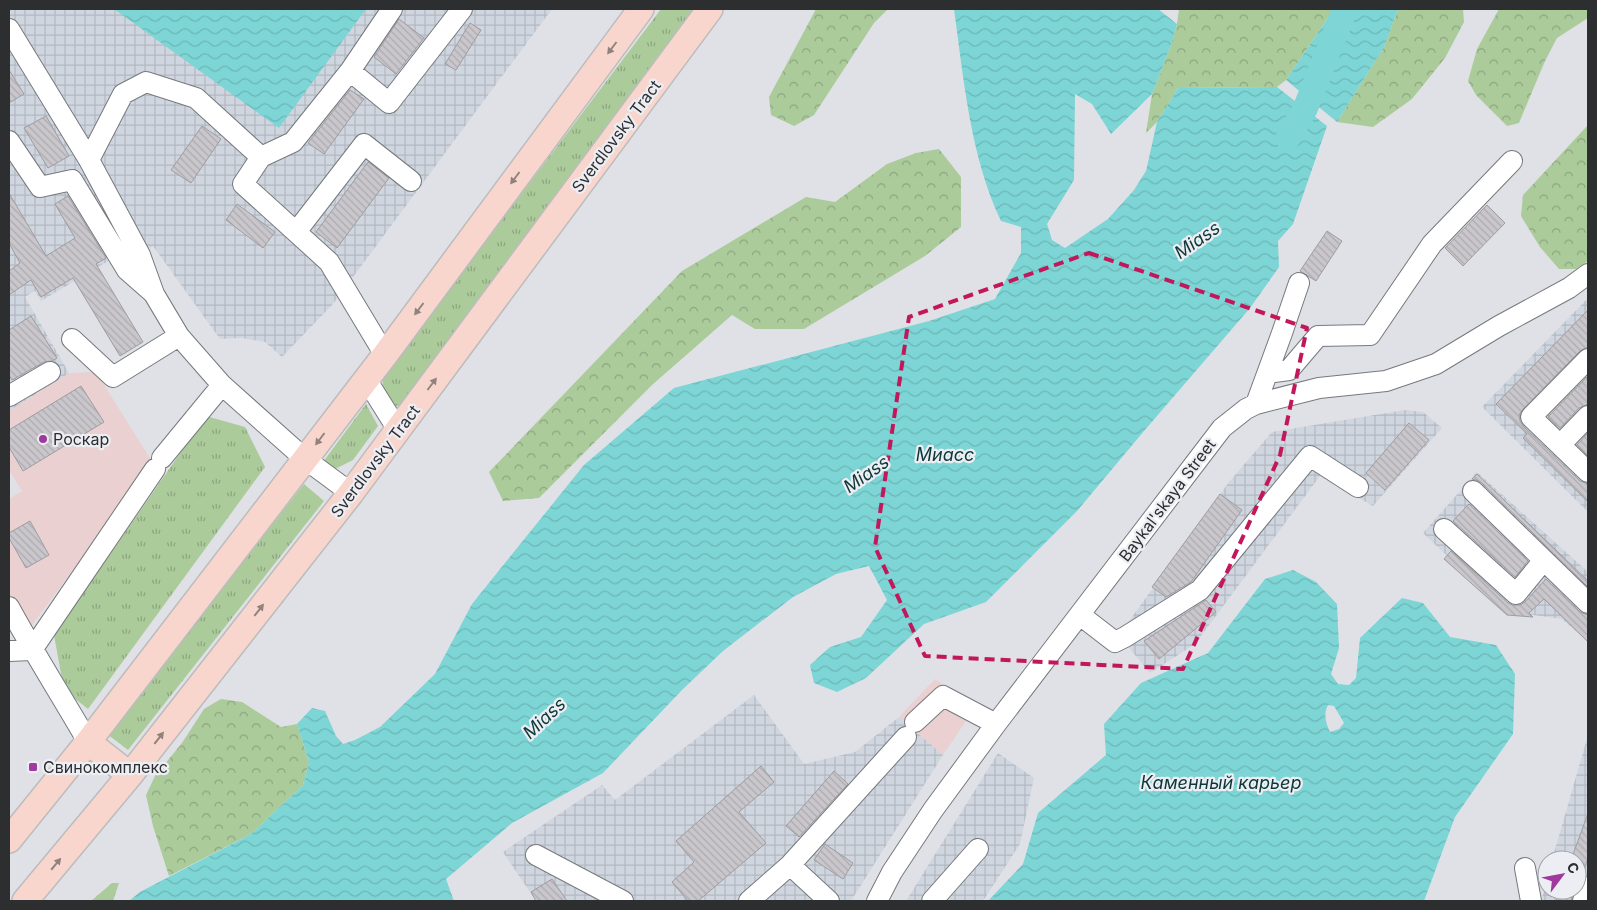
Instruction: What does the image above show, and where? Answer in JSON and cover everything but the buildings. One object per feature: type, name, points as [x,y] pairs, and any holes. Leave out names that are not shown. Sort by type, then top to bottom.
[{"type":"main road","points":[[9,840],[88,742],[385,355],[641,9]]},
{"type":"main road","name":"Sverdlovsky Tract","points":[[24,901],[130,775],[351,493],[710,9]]},
{"type":"main road","points":[[88,742],[130,775]]},
{"type":"street","points":[[385,355],[329,262],[243,184],[261,157],[293,142],[350,71],[392,9]]},
{"type":"street","points":[[350,71],[389,103],[462,9]]},
{"type":"street","points":[[9,29],[89,160],[140,255],[154,294],[179,336],[222,385],[305,459],[351,493]]},
{"type":"street","points":[[89,160],[123,94],[146,82],[196,98],[261,157]]},
{"type":"street","points":[[9,141],[40,187],[72,180],[127,270],[154,294]]},
{"type":"street","points":[[296,232],[364,144],[411,181]]},
{"type":"street","points":[[1268,373],[1289,370],[1318,336],[1370,335],[1432,244],[1512,161]]},
{"type":"street","name":"Baykal'skaya Street","points":[[877,901],[892,872],[933,810],[996,724],[1222,428],[1246,409],[1256,404],[1319,388],[1386,381],[1436,364],[1569,288],[1588,274]]},
{"type":"street","points":[[1256,404],[1299,283]]},
{"type":"street","points":[[72,339],[113,377],[179,336]]},
{"type":"street","points":[[1588,359],[1531,417],[1588,472]]},
{"type":"street","points":[[9,396],[50,372]]},
{"type":"street","points":[[366,379],[398,430]]},
{"type":"street","points":[[32,650],[159,463],[222,385]]},
{"type":"street","points":[[1560,445],[1588,416]]},
{"type":"street","points":[[1080,615],[1115,642],[1200,590],[1310,456],[1358,487]]},
{"type":"street","points":[[1473,491],[1588,603]]},
{"type":"street","points":[[1444,529],[1516,594],[1544,560]]},
{"type":"street","points":[[9,607],[32,650],[88,742]]},
{"type":"street","points":[[9,651],[32,650]]},
{"type":"street","points":[[749,901],[790,865],[910,729],[943,696],[996,724]]},
{"type":"street","points":[[932,901],[978,848]]},
{"type":"street","points":[[536,855],[623,901]]},
{"type":"street","points":[[790,865],[829,901]]},
{"type":"street","points":[[1525,868],[1531,901]]},
{"type":"street","points":[[1583,901],[1588,887]]},
{"type":"highlighted area","points":[[1089,253],[1307,328],[1280,455],[1183,669],[925,656],[875,547],[909,317]]},
{"type":"shaded area","points":[[9,9],[552,9],[333,304],[282,357],[265,342],[242,338],[220,339],[153,246],[131,261],[125,251],[41,301],[35,291],[25,297],[69,373],[9,411]]},
{"type":"shaded area","points":[[1588,298],[1588,512],[1482,407]]},
{"type":"shaded area","points":[[96,372],[153,463],[29,629],[9,596],[9,499],[22,491],[9,470],[9,411],[69,373]]},
{"type":"shaded area","points":[[1405,410],[1423,412],[1442,428],[1373,506],[1320,476],[1195,644],[1150,673],[1130,649],[1122,631],[1229,482],[1272,432]]},
{"type":"shaded area","points":[[1477,472],[1588,572],[1588,641],[1562,619],[1505,611],[1423,533]]},
{"type":"shaded area","points":[[935,679],[976,706],[943,755],[899,717]]},
{"type":"shaded area","points":[[754,695],[804,764],[855,752],[899,717],[943,755],[851,901],[536,901],[503,852],[602,785],[615,800]]},
{"type":"shaded area","points":[[1588,735],[1588,901],[1541,901],[1587,900],[1587,850],[1555,850]]},
{"type":"shaded area","points":[[998,753],[1034,778],[1020,844],[983,901],[906,901]]},
{"type":"green space","points":[[661,9],[693,9],[399,406],[386,405],[382,378]]},
{"type":"green space","points":[[816,9],[888,9],[874,23],[814,115],[794,126],[771,115],[769,97]]},
{"type":"green space","points":[[1179,9],[1334,9],[1286,80],[1277,87],[1178,88],[1157,122],[1146,133],[1152,94],[1171,45]]},
{"type":"green space","points":[[1398,9],[1463,9],[1464,22],[1445,58],[1412,99],[1373,127],[1337,122],[1384,47]]},
{"type":"green space","points":[[1499,9],[1588,9],[1588,18],[1557,38],[1545,61],[1519,123],[1507,126],[1476,95],[1468,81],[1477,49]]},
{"type":"green space","points":[[1588,125],[1588,261],[1576,269],[1559,269],[1540,247],[1521,216],[1523,195]]},
{"type":"green space","points":[[939,149],[961,177],[961,227],[925,256],[804,329],[755,329],[732,315],[652,385],[539,498],[503,501],[489,472],[682,271],[806,197],[835,202],[887,164],[916,153]]},
{"type":"green space","points":[[366,404],[378,426],[353,460],[331,471],[323,462]]},
{"type":"green space","points":[[206,416],[245,427],[265,467],[88,709],[64,690],[54,635]]},
{"type":"green space","points":[[304,484],[324,501],[128,750],[107,734]]},
{"type":"green space","points":[[221,699],[242,702],[281,727],[297,724],[309,762],[303,785],[251,834],[169,876],[153,826],[146,795],[155,776],[182,743],[204,709]]},
{"type":"green space","points":[[112,883],[119,883],[113,901],[91,901]]},
{"type":"water","points":[[114,9],[366,9],[279,128]]},
{"type":"water","name":"Миасс","points":[[954,9],[1158,9],[1177,24],[1152,94],[1111,134],[1092,104],[1075,94],[1074,180],[1047,224],[1052,240],[1065,248],[1108,219],[1134,190],[1146,171],[1157,122],[1178,88],[1277,87],[1327,126],[1293,224],[1278,241],[1279,267],[1250,308],[1077,511],[986,602],[924,624],[866,678],[837,692],[814,683],[810,665],[830,647],[861,637],[887,600],[869,566],[836,574],[793,597],[723,651],[682,690],[603,773],[512,823],[446,879],[454,901],[129,901],[140,892],[251,834],[303,785],[309,762],[297,724],[312,708],[325,711],[336,736],[343,744],[380,727],[435,674],[472,604],[584,465],[674,388],[929,321],[995,299],[1021,253],[1021,227],[1001,221],[990,196],[982,170],[965,90]]},
{"type":"water","points":[[1334,9],[1398,9],[1384,47],[1337,122],[1286,80]]},
{"type":"water","name":"Каменный карьер","points":[[1293,570],[1316,582],[1337,604],[1339,648],[1331,674],[1338,684],[1349,685],[1356,678],[1360,638],[1402,598],[1423,603],[1450,637],[1496,645],[1515,674],[1513,734],[1455,817],[1424,901],[988,901],[1023,864],[1038,813],[1106,755],[1104,724],[1141,683],[1208,653],[1265,579]],"holes":[[[1328,705],[1334,706],[1344,723],[1339,729],[1330,732],[1325,715]]]},
{"type":"waterway","name":"Miass","points":[[1288,138],[1305,109],[1345,9]]},
{"type":"place","name":"Роскар","points":[[43,439]]},
{"type":"place","name":"Свинокомплекс","points":[[33,767]]}]
